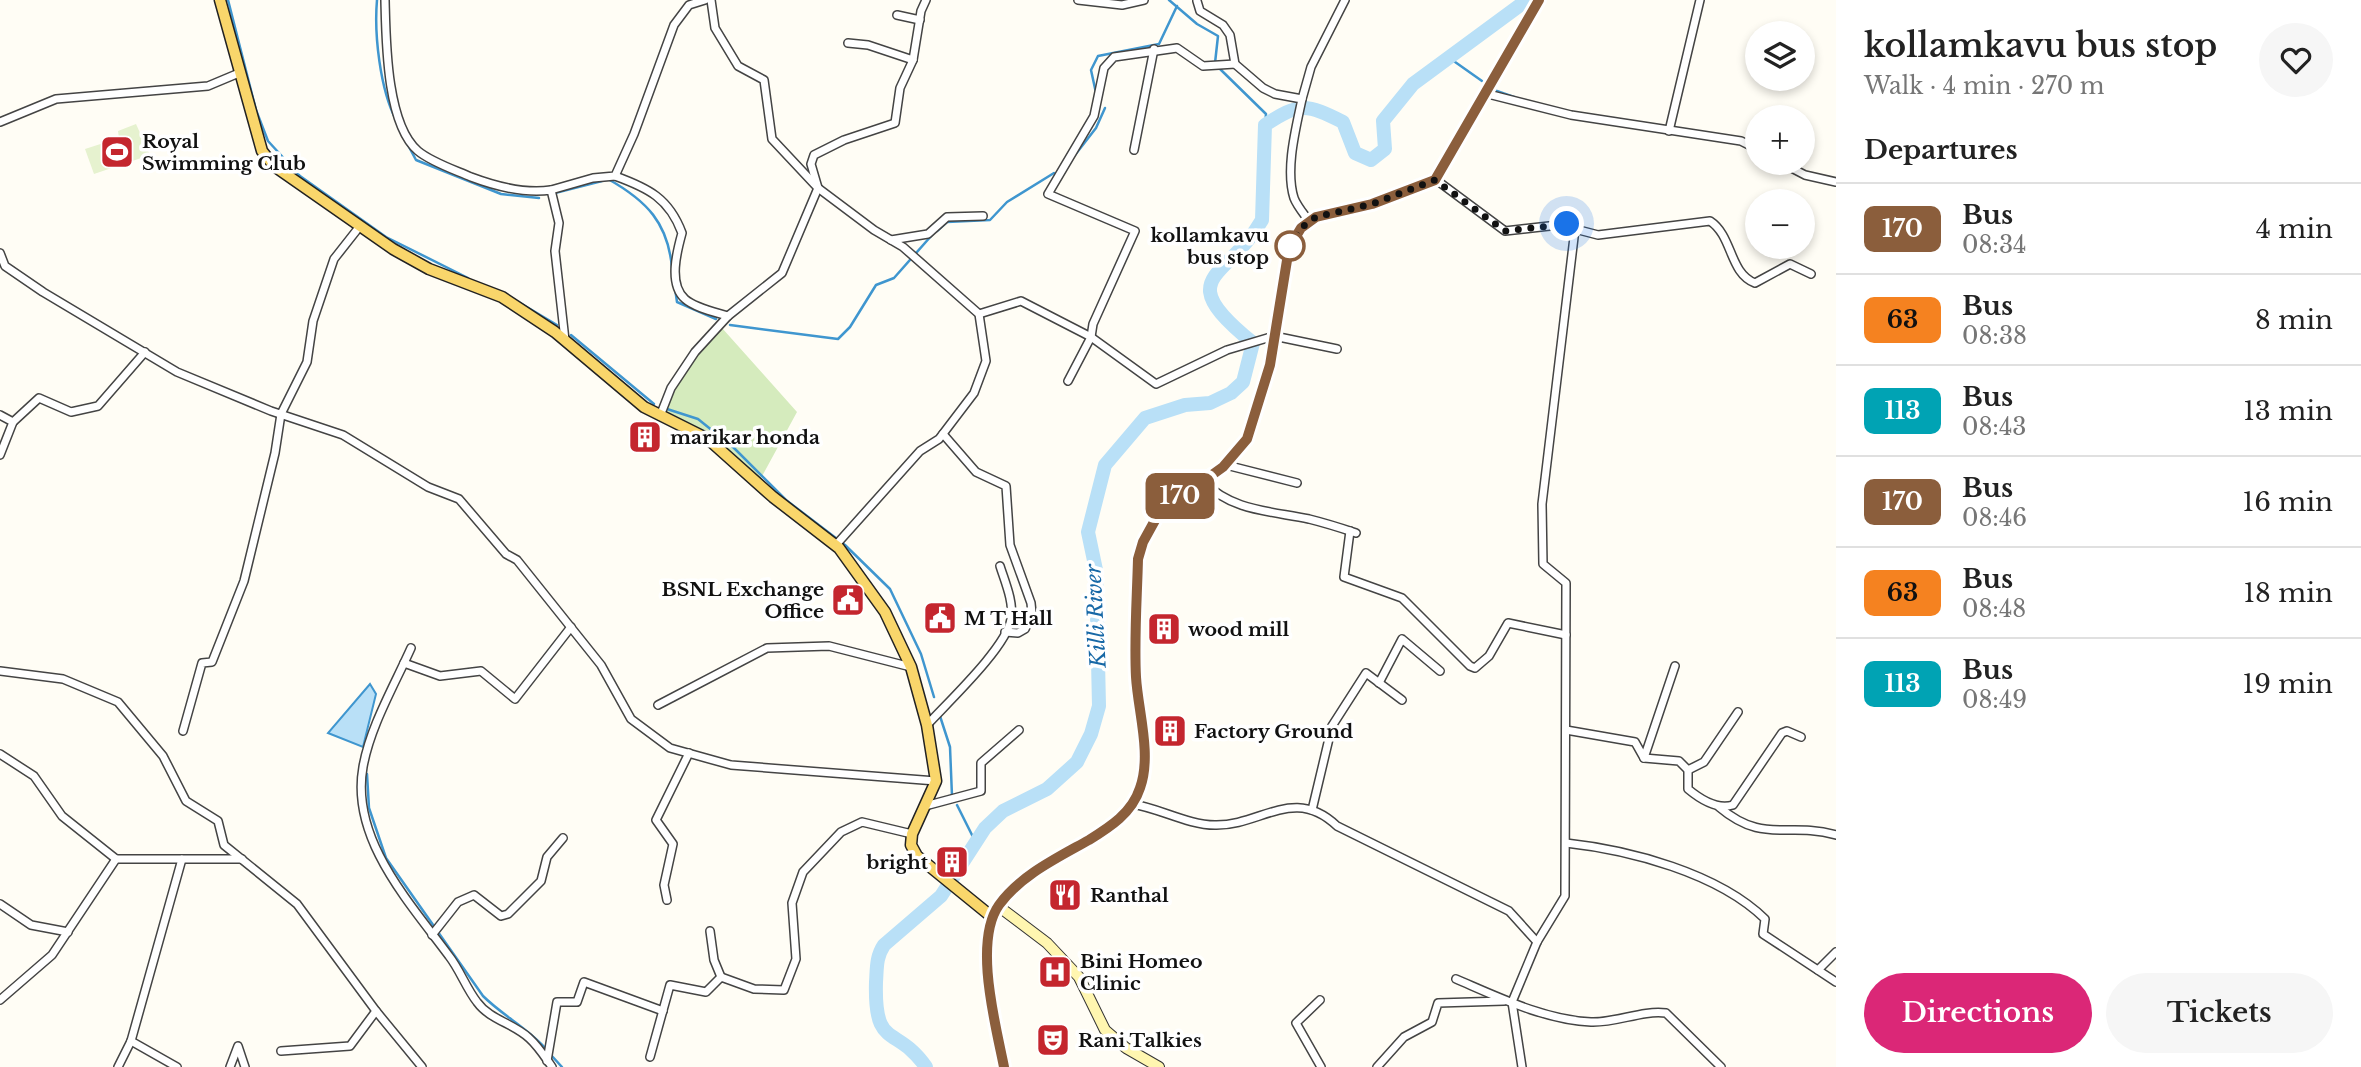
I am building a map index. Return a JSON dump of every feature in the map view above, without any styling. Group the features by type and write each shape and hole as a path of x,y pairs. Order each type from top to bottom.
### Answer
{"main road":[{"path":"220,0 262,151 274,166 360,226 429,269 502,297 565,340 644,407 708,439 773,497 835,546 885,612 911,667 927,725 936,781 912,834 911,845 917,856 992,917"},
{"path":"1004,1067 989,982 987,949 992,917 998,906 1028,877 1107,829 1132,804 1140,788 1144,769 1136,675 1138,559 1143,542 1159,513 1226,465 1247,439 1256,415 1274,336 1289,248 1301,228 1309,221 1372,204 1435,180 1539,0"},
{"path":"998,906 1046,943 1079,976 1105,1030 1126,1048 1159,1067"}],"street":[{"path":"385,0 388,72 400,121 417,150 490,185 540,192 593,178 615,176 655,192 666,202 682,233 676,256 679,289 685,299 728,316"},
{"path":"615,176 634,134 674,25 689,5 705,0"},
{"path":"711,0 715,27 738,66 764,80 772,139 818,188 903,247 979,314 986,361 974,393 943,434 920,451 835,546"},
{"path":"660,416 671,388 695,352 728,316 782,273 818,188 811,164 814,155 844,140 895,123 901,88 913,60 926,0"},
{"path":"1079,0 1122,5 1144,0"},
{"path":"1207,0 1196,1 1200,11 1223,25 1230,35 1235,64 1263,88 1276,94 1302,99"},
{"path":"1309,221 1295,201 1291,185 1295,134 1311,66 1345,0"},
{"path":"1669,131 1700,0"},
{"path":"897,15 920,20"},
{"path":"848,43 868,45 913,60"},
{"path":"1068,381 1091,337 1094,324 1135,231 1048,194 1094,116 1104,68 1114,57 1154,49 1177,48 1202,66 1235,64"},
{"path":"1134,150 1154,49"},
{"path":"0,122 56,99 208,86 239,73"},
{"path":"1484,93 1571,115 1745,143"},
{"path":"1805,175 1836,182"},
{"path":"1435,180 1505,231 1567,224 1575,229 1598,234 1710,221 1721,228 1734,261 1746,280 1755,283 1790,264 1811,274"},
{"path":"551,190 559,223 555,251 565,340"},
{"path":"891,240 928,234 947,217 983,216"},
{"path":"183,731 202,663 212,662 244,581 275,453 281,414 307,362 313,321 334,259 360,226"},
{"path":"1522,1067 1512,1002 1537,942 1565,896 1566,583 1543,564 1542,504 1575,229"},
{"path":"0,253 5,266 43,292 177,372 281,414 343,435 428,487 458,499 506,554 517,560 601,665 631,719 670,748 731,765 936,781"},
{"path":"979,314 1021,301 1091,337 1156,384 1227,350 1274,336 1337,349"},
{"path":"0,455 13,422 39,398 71,412 98,406 145,352"},
{"path":"0,415 13,422"},
{"path":"943,434 976,472 1006,486 1010,545 1032,613 1026,629 1018,633 1005,632"},
{"path":"1226,465 1297,483"},
{"path":"1203,481 1216,495 1273,514 1312,520 1353,532 1344,577 1402,598 1470,666 1475,668 1489,656 1508,623 1566,635"},
{"path":"927,725 991,655 1012,618 1000,566"},
{"path":"404,663 440,677 481,671 516,699 571,627"},
{"path":"1380,683 1402,639 1440,671"},
{"path":"658,705 767,648 829,646 911,667"},
{"path":"411,649 368,746 362,777 363,805 380,857 432,935 455,964 477,1002 493,1017 529,1037 550,1064"},
{"path":"1644,758 1675,666"},
{"path":"0,671 63,679 118,702 163,756 186,801 218,821 224,845 297,904 376,1011 422,1067"},
{"path":"1312,810 1337,717 1366,673 1402,700"},
{"path":"1688,770 1704,762 1738,712"},
{"path":"924,806 981,791 981,764 1018,730"},
{"path":"1566,730 1635,742 1644,758"},
{"path":"1719,807 1733,805 1782,733 1787,731 1801,737"},
{"path":"667,900 664,886 673,844 656,820 689,753"},
{"path":"0,754 34,776 62,816 116,859 243,859"},
{"path":"1644,758 1679,761 1688,770 1688,789 1734,819 1758,830 1816,829 1836,835"},
{"path":"1132,804 1215,825 1281,807 1312,810 1509,911 1537,942"},
{"path":"710,931 714,960 721,976 754,989 784,990 796,959 792,902 803,872 841,832 862,822 912,834"},
{"path":"432,935 458,902 474,895 501,916 508,914 541,881 547,857 563,838"},
{"path":"1566,843 1613,849 1711,880 1765,919 1763,934 1836,982"},
{"path":"0,1000 52,955 116,859"},
{"path":"118,1067 131,1041 182,859"},
{"path":"0,904 32,925 68,932"},
{"path":"1818,970 1836,952"},
{"path":"650,1058 670,985 706,992 721,976"},
{"path":"1456,979 1512,1002 1591,1022 1666,1013 1721,1067"},
{"path":"550,1064 557,1002 577,1002 584,982 663,1011"},
{"path":"1320,1000 1296,1023 1321,1067"},
{"path":"1377,1067 1404,1037 1432,1022 1438,1003 1486,1000 1512,1002"},
{"path":"281,1051 350,1046 376,1011"},
{"path":"131,1041 177,1067"},
{"path":"230,1067 237,1046 246,1067"}],"green space":[{"name":"Royal Swimming Club","path":"136,124 150,155 94,174 85,149 119,138 118,131"},
{"path":"722,328 797,412 760,480 684,421 663,417 665,404 677,380"}],"water":[{"path":"370,684 376,694 363,747 328,733"}],"waterway":[{"path":"228,0 256,110 268,141 300,176 386,237 468,278"},
{"path":"377,0 379,61 390,107 396,120"},
{"path":"1169,0 1197,24 1218,36 1215,63"},
{"name":"Killi River","path":"926,1067 915,1054 883,1028 876,1004 877,963 880,954 884,945 941,896 985,828 1003,811 1047,789 1077,762 1091,734 1099,706 1096,570 1088,532 1105,465 1145,418 1185,405 1210,403 1231,393 1243,382 1253,343 1228,321 1214,304 1210,290 1213,279 1262,220 1265,125 1286,112 1311,109 1343,122 1355,153 1371,160 1385,149 1383,121 1413,84 1527,0"},
{"path":"1096,93 1091,70 1098,56 1159,44 1177,6"},
{"path":"1448,57 1482,81"},
{"path":"1219,68 1266,114 1265,125"},
{"path":"1494,90 1514,97"},
{"path":"1075,155 1096,128 1105,108"},
{"path":"408,145 416,160 501,194 539,198"},
{"path":"937,231 947,222 990,220 1007,202 1054,173"},
{"path":"608,179 634,196 653,215 666,238 672,268"},
{"path":"555,193 602,181"},
{"path":"730,325 838,339 850,327 876,285 894,278 932,235"},
{"path":"675,288 677,302 716,319"},
{"path":"515,300 557,325"},
{"path":"571,335 654,404"},
{"path":"667,409 698,419 734,448 786,500 845,545 890,589 921,654 934,697"},
{"path":"939,713 950,747 952,796"},
{"path":"367,774 369,808 386,858 483,996 547,1050"},
{"path":"957,805 975,841"},
{"path":"551,1055 562,1067"}],"bus line":[{"name":"170","path":"1004,1067 989,982 988,928 998,906 1012,890 1052,861 1121,818 1140,788 1144,769 1136,675 1138,559 1149,528 1159,513 1223,467 1237,454 1247,439 1270,365 1289,248 1301,228 1316,217 1372,204 1435,180 1509,47 1539,0"}],"place":[{"name":"Royal Swimming Club","path":"117,152"},
{"name":"kollamkavu bus stop","path":"1290,246"},
{"name":"marikar honda","path":"645,437"},
{"name":"BSNL Exchange Office","path":"848,600"},
{"name":"M T Hall","path":"940,618"},
{"name":"wood mill","path":"1164,629"},
{"name":"Factory Ground","path":"1170,731"},
{"name":"bright","path":"952,862"},
{"name":"Ranthal","path":"1065,895"},
{"name":"Bini Homeo Clinic","path":"1055,972"},
{"name":"Rani Talkies","path":"1053,1040"}],"route":[{"path":"1290,246 1289,248 1301,228 1316,217 1372,204 1435,180 1505,231 1567,224"}]}
